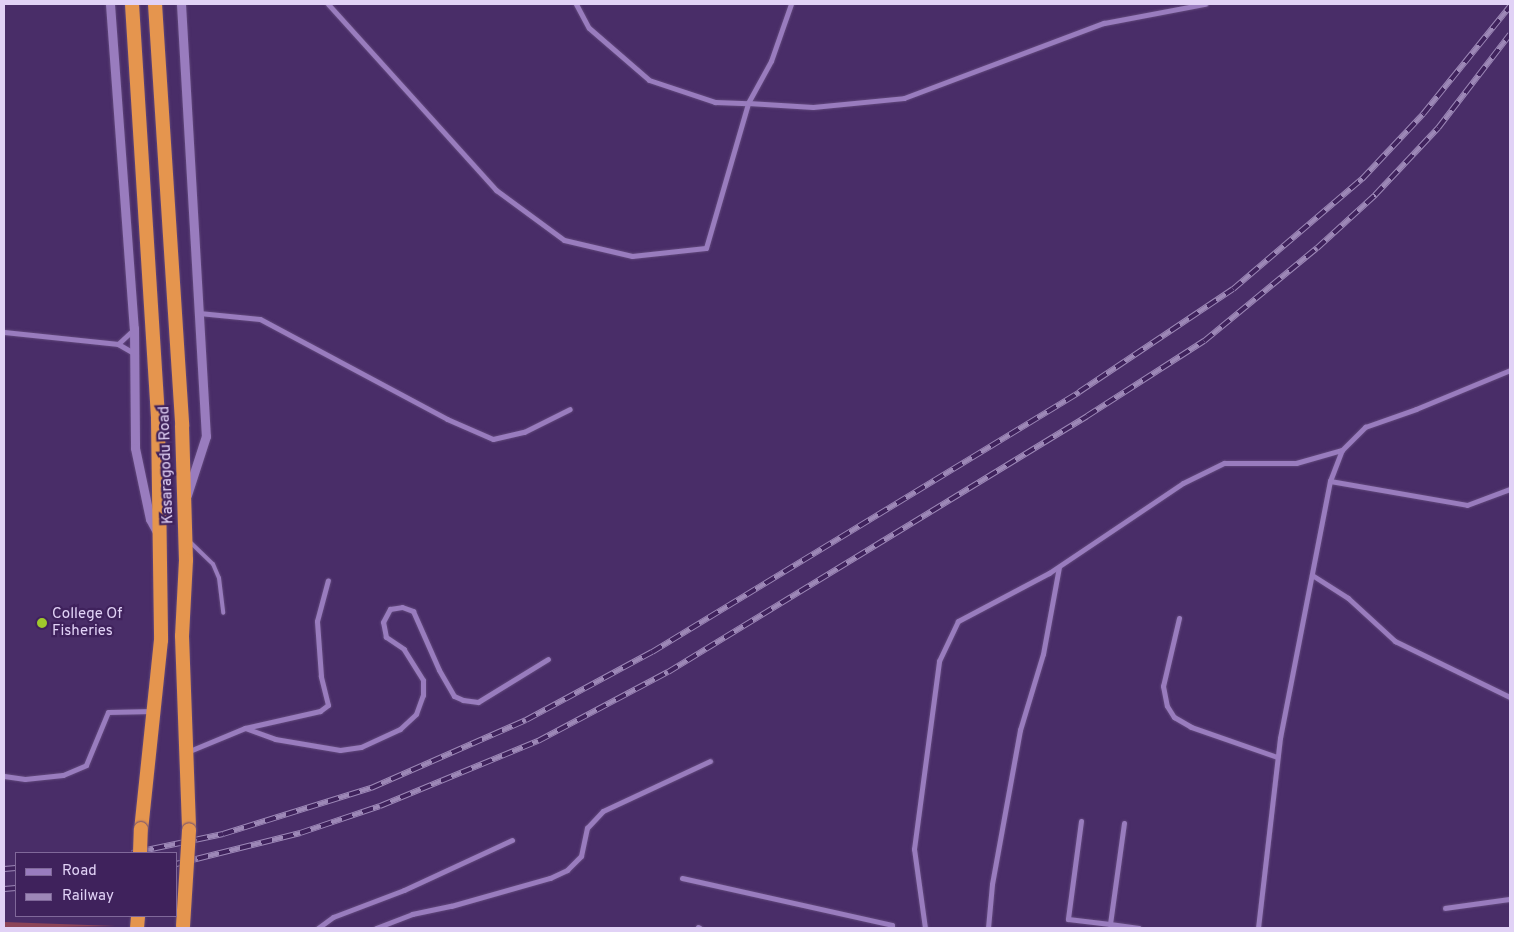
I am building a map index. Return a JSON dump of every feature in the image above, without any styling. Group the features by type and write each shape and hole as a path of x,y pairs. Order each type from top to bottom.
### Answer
{"highway":[{"name":"Kasaragodu Road","path":"132,4 154,344 162,640 140,852"},
{"name":"Kasaragodu Road","path":"155,4 185,502 182,636 188,830 182,927"}],"street":[{"path":"110,4 134,328 136,448 150,519 160,536"},
{"path":"181,4 206,436 185,502"},
{"path":"328,4 496,190 564,240 632,256 706,248 748,103 771,60 791,4"},
{"path":"576,4 589,28 649,80 715,102 813,107 904,98 1104,23 1137,19 1206,4"},
{"path":"200,312 260,319 447,419 493,439 524,432 570,409"},
{"path":"118,344 134,328"},
{"path":"4,332 118,344 135,355"},
{"path":"1258,928 1278,757 1330,481 1342,450 1365,426 1416,409 1510,370"},
{"path":"925,928 914,849 940,661 958,621 1058,567 1183,483 1224,462 1296,464 1342,450"},
{"path":"1330,481 1467,505 1510,489"},
{"path":"988,928 1020,730 1042,654 1058,567"},
{"path":"1312,575 1348,598 1395,642 1510,696"},
{"path":"187,752 245,728 320,711 328,705 321,676 317,621 328,580"},
{"path":"245,728 275,739 340,750 362,747 400,729 416,714 423,695 423,680 404,649 386,637 382,622 390,609 402,606 413,611 439,670 454,696 463,700 478,702 548,659"},
{"path":"1179,618 1164,686 1167,706 1174,717 1191,727 1278,757"},
{"path":"4,776 25,779 63,775 86,765 108,712 156,710"},
{"path":"376,928 412,914 452,906 550,878 567,870 581,856 587,828 603,811 710,761"},
{"path":"1081,821 1068,919 1139,928"},
{"path":"1110,924 1124,823"},
{"path":"318,928 333,917 404,890 512,840"},
{"path":"682,878 892,925 892,928"},
{"path":"1445,908 1510,899"}],"lane":[{"path":"185,538 213,564 219,578 222,613"}],"shaded area":[{"path":"4,922 116,926 4,928"}],"railway":[{"path":"137,852 223,834 371,788 526,720 652,652 1079,392 1233,289 1362,179 1423,114 1510,6"},
{"path":"178,864 300,833 380,806 538,741 668,672 1087,416 1204,341 1317,248 1375,195 1438,128 1510,34"},
{"path":"4,869 15,868"},
{"path":"4,889 15,888"}],"place":[{"name":"College Of Fisheries","path":"42,623"}]}
